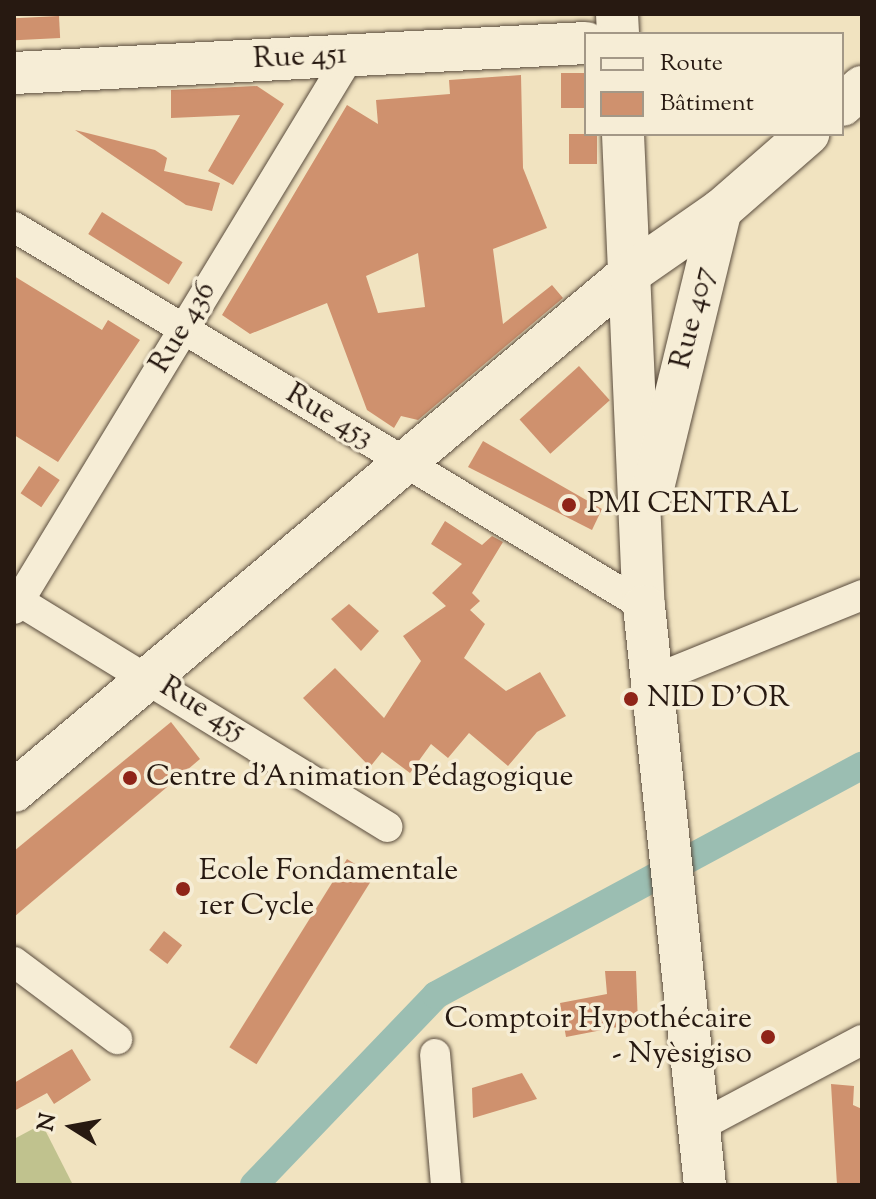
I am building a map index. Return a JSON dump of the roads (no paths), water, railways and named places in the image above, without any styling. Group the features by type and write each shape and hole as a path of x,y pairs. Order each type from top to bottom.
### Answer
{"main road":[{"name":"Rue 451","path":"14,73 584,43"},
{"path":"844,103 862,87"},
{"path":"623,136 644,606 702,1125 705,1185"},
{"path":"14,791 629,274 721,210 806,136"},
{"name":"Rue 407","path":"640,538 721,210"}],"street":[{"name":"Rue 436","path":"16,603 350,55"},
{"name":"Rue 453","path":"14,227 644,606"},
{"path":"653,680 862,595"},
{"name":"Rue 455","path":"16,603 150,677 387,827"},
{"path":"14,962 117,1039"},
{"path":"702,1125 862,1040"},
{"path":"435,1054 446,1185"}],"waterway":[{"path":"254,1185 436,995 862,766"}],"place":[{"name":"PMI CENTRAL","path":"569,505"},
{"name":"NID D'OR","path":"631,699"},
{"name":"Centre d'Animation Pédagogique","path":"130,778"},
{"name":"Ecole Fondamentale 1er Cycle","path":"183,889"},
{"name":"Comptoir Hypothécaire - Nyèsigiso","path":"768,1037"}]}
